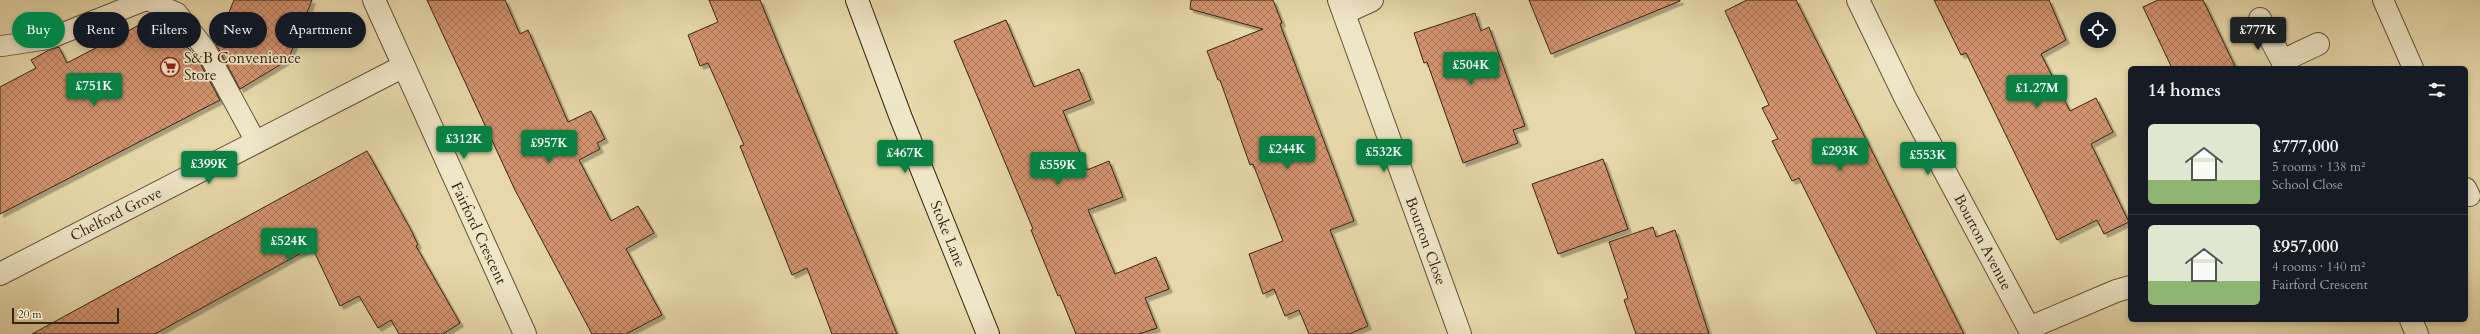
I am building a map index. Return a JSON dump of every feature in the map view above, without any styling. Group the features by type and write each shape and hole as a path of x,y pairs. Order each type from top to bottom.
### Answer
{"street":[{"name":"Fairford Crescent","path":"374,0 402,67 525,334"},
{"name":"Stoke Lane","path":"857,0 901,118 988,334"},
{"name":"Bourton Close","path":"1372,0 1341,7 1460,334"},
{"name":"Bourton Avenue","path":"1858,0 1906,99 2031,331"},
{"path":"2260,19 2284,64 2318,44"},
{"name":"Chelford Grove","path":"0,274 402,67"},
{"path":"2031,331 2116,291 2128,288"},
{"path":"2412,322 2417,334"}],"lane":[{"path":"2,46 48,39 147,0 177,13 206,50 256,142"},
{"path":"2383,0 2412,66"}],"building":[{"path":"234,0 312,0 307,12 275,12 275,48 293,48 288,60 240,89 218,48 267,48 267,12 229,12"},
{"path":"427,0 505,0 520,34 528,30 568,122 591,111 605,139 597,143 600,149 579,160 611,221 638,206 654,233 626,249 662,315 626,334 592,334 515,190"},
{"path":"709,0 760,0 897,334 832,334 807,268 792,275 740,146 744,145 722,94 708,63 700,66 688,35 718,22"},
{"path":"1191,0 1273,0 1282,23 1280,24 1354,221 1330,230 1368,326 1349,334 1309,334 1299,310 1285,316 1274,289 1263,294 1249,254 1283,241 1253,164 1250,165 1220,80 1218,80 1207,51 1263,29 1190,9"},
{"path":"1529,0 1680,0 1680,1 1551,54"},
{"path":"1747,0 1796,0 1964,334 1877,334 1799,178 1792,181 1772,141 1778,139 1762,108 1769,105 1725,11"},
{"path":"1934,0 2049,0 2066,40 2041,54 2070,111 2096,98 2113,132 2091,144 2128,222 2104,234 2097,220 2057,240 1966,53 1961,55"},
{"path":"2158,0 2203,0 2235,66 2171,66 2143,7"},
{"path":"1475,13 1481,31 1489,27 1525,126 1513,130 1518,143 1463,163 1427,62 1424,63 1414,33"},
{"path":"1006,20 1034,87 1079,69 1091,100 1063,111 1087,170 1109,161 1123,197 1088,210 1115,274 1156,257 1169,289 1145,298 1157,328 1139,334 1076,334 1060,295 1058,296 1031,230 1033,229 954,41"},
{"path":"137,26 137,48 188,48 196,56 220,100 0,214 0,87 36,68 31,60 49,50 60,48 67,63 96,48 129,48 129,30"},
{"path":"367,151 411,230 418,245 416,246 460,323 443,334 399,334 391,320 378,328 359,296 340,306 312,247 155,334 32,334"},
{"path":"1603,159 1628,229 1558,254 1532,184"},
{"path":"1653,227 1656,237 1675,230 1709,334 1636,334 1624,300 1628,298 1609,242"}],"place":[{"name":"S&B Convenience Store","path":"170,67"}]}
